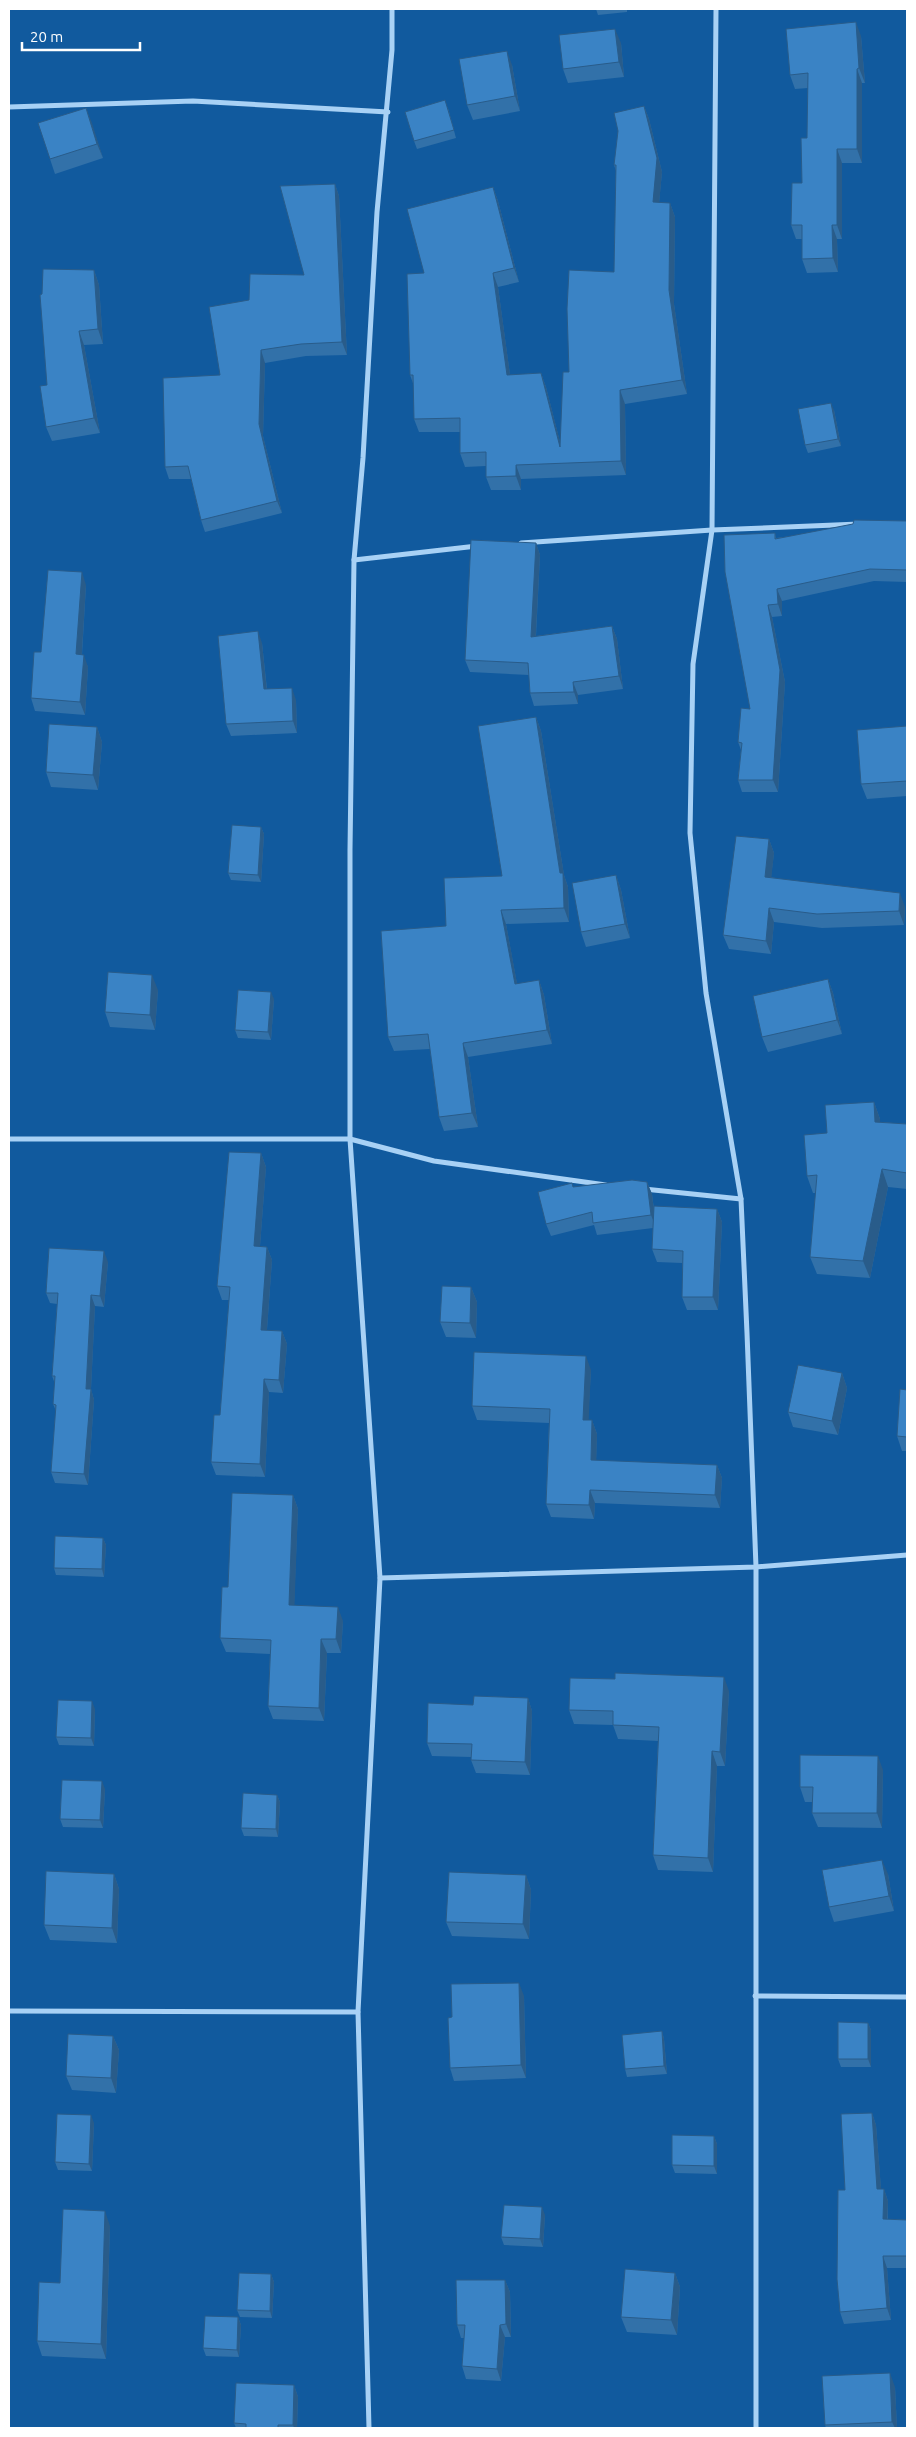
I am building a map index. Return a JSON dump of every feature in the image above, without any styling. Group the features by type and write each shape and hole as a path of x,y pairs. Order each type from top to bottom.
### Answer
{"street":[{"path":"369,2428 358,2012 380,1578 350,1139 354,560 363,458 377,212 388,112 392,50 392,9"},
{"path":"716,9 712,530 693,664 690,833 706,992 741,1200 756,1566 756,2428"},
{"path":"9,106 194,101 388,112"},
{"path":"510,544 712,530 868,523"},
{"path":"354,560 481,546"},
{"path":"9,1139 350,1139 434,1161 608,1185"},
{"path":"637,1188 741,1200"},
{"path":"380,1578 756,1566 907,1555"},
{"path":"756,1996 907,1997"},
{"path":"9,2011 358,2012"}],"building":[{"path":"856,22 859,68 857,69 857,149 837,149 837,225 832,225 833,258 802,259 802,225 791,225 792,183 802,183 801,138 807,138 808,73 790,75 786,29"},
{"path":"615,29 619,62 563,69 559,35"},
{"path":"507,51 515,96 467,105 459,59"},
{"path":"445,100 454,130 414,141 405,112"},
{"path":"644,106 657,158 653,202 670,203 669,290 682,380 620,390 621,461 516,465 516,476 486,477 486,452 460,453 460,418 414,419 413,375 410,375 407,274 424,273 407,209 493,187 514,268 493,273 507,375 541,373 560,447 563,372 569,372 567,309 569,270 614,272 616,165 614,165 618,131 614,113"},
{"path":"86,108 97,144 50,159 38,123"},
{"path":"335,184 342,342 301,344 261,350 259,424 277,501 201,520 188,466 165,467 163,378 220,375 209,307 249,300 250,274 304,275 280,186"},
{"path":"43,269 94,270 98,329 79,331 94,418 46,427 40,386 47,385 40,295 42,294"},
{"path":"831,403 838,439 805,445 798,409"},
{"path":"854,520 907,521 907,570 870,569 777,589 778,604 768,605 780,670 773,780 738,780 742,743 738,742 741,708 750,709 725,572 724,535 775,533 775,539 853,524"},
{"path":"471,540 536,543 531,637 612,626 619,676 573,682 574,692 530,693 528,663 465,660"},
{"path":"48,570 82,572 76,654 84,655 80,702 31,698 34,652 41,652"},
{"path":"258,631 264,689 292,688 293,721 226,724 218,636"},
{"path":"536,717 560,873 563,873 564,908 501,910 515,984 539,980 547,1030 463,1043 472,1113 439,1117 428,1034 388,1037 381,931 446,926 444,878 502,876 478,726"},
{"path":"49,724 97,727 93,775 46,772"},
{"path":"907,726 907,781 861,784 857,730"},
{"path":"232,825 261,827 258,875 228,873"},
{"path":"736,836 769,839 765,877 900,893 899,911 817,914 769,908 766,941 723,935"},
{"path":"616,875 625,924 581,932 572,883"},
{"path":"108,972 152,975 150,1015 105,1012"},
{"path":"828,979 837,1020 762,1037 753,996"},
{"path":"238,990 271,992 268,1032 235,1030"},
{"path":"874,1102 875,1122 907,1124 907,1173 882,1169 863,1261 810,1257 817,1175 807,1176 804,1135 827,1133 825,1105"},
{"path":"229,1152 261,1153 254,1246 267,1247 261,1330 282,1331 279,1380 264,1379 260,1464 211,1462 214,1415 220,1415 230,1287 217,1286"},
{"path":"632,1180 647,1182 651,1215 593,1223 592,1212 546,1224 538,1192 572,1183 573,1187"},
{"path":"654,1206 717,1209 713,1297 682,1297 683,1251 652,1249"},
{"path":"49,1248 104,1251 100,1296 91,1295 86,1389 91,1389 84,1474 51,1472 56,1405 53,1404 55,1376 52,1376 58,1293 46,1293"},
{"path":"442,1286 471,1287 470,1323 440,1322"},
{"path":"474,1352 586,1356 583,1420 592,1420 591,1460 717,1465 715,1495 590,1490 589,1505 546,1504 550,1409 472,1406"},
{"path":"798,1365 842,1373 832,1421 788,1412"},
{"path":"900,1389 907,1390 907,1437 897,1436"},
{"path":"232,1493 293,1495 289,1605 338,1607 336,1639 321,1639 319,1708 268,1706 271,1640 220,1638 222,1587 228,1587"},
{"path":"55,1536 103,1538 102,1569 54,1568"},
{"path":"615,1673 724,1677 720,1752 712,1751 708,1858 653,1855 659,1727 613,1725 613,1711 569,1710 570,1678 615,1679"},
{"path":"474,1696 528,1698 525,1762 471,1760 472,1744 427,1743 428,1703 473,1705"},
{"path":"58,1700 92,1701 91,1738 56,1737"},
{"path":"800,1755 878,1756 877,1813 812,1813 813,1787 800,1787"},
{"path":"62,1780 102,1781 100,1820 60,1819"},
{"path":"243,1793 277,1795 276,1829 241,1828"},
{"path":"882,1860 889,1896 829,1907 822,1870"},
{"path":"46,1871 114,1874 112,1928 44,1925"},
{"path":"449,1872 526,1875 523,1924 446,1922"},
{"path":"519,1983 521,2065 450,2068 448,2018 452,2017 451,1984"},
{"path":"838,2022 868,2023 868,2059 838,2059"},
{"path":"662,2031 664,2066 625,2069 622,2035"},
{"path":"68,2034 113,2036 111,2078 66,2076"},
{"path":"872,2113 877,2189 884,2189 883,2219 907,2220 907,2256 883,2256 887,2308 840,2312 837,2279 838,2190 845,2190 841,2114"},
{"path":"57,2114 91,2115 89,2164 55,2162"},
{"path":"672,2135 714,2136 714,2166 672,2165"},
{"path":"504,2205 542,2207 540,2239 501,2237"},
{"path":"63,2209 105,2211 101,2344 37,2341 39,2282 60,2283"},
{"path":"625,2269 675,2273 671,2320 621,2317"},
{"path":"239,2273 271,2274 270,2311 237,2310"},
{"path":"456,2280 505,2280 506,2324 500,2325 497,2369 462,2366 465,2325 457,2325"},
{"path":"205,2316 238,2317 237,2350 203,2348"},
{"path":"890,2373 892,2422 825,2425 822,2376"},
{"path":"236,2383 294,2385 293,2425 278,2425 278,2428 246,2428 246,2424 234,2423"}]}
